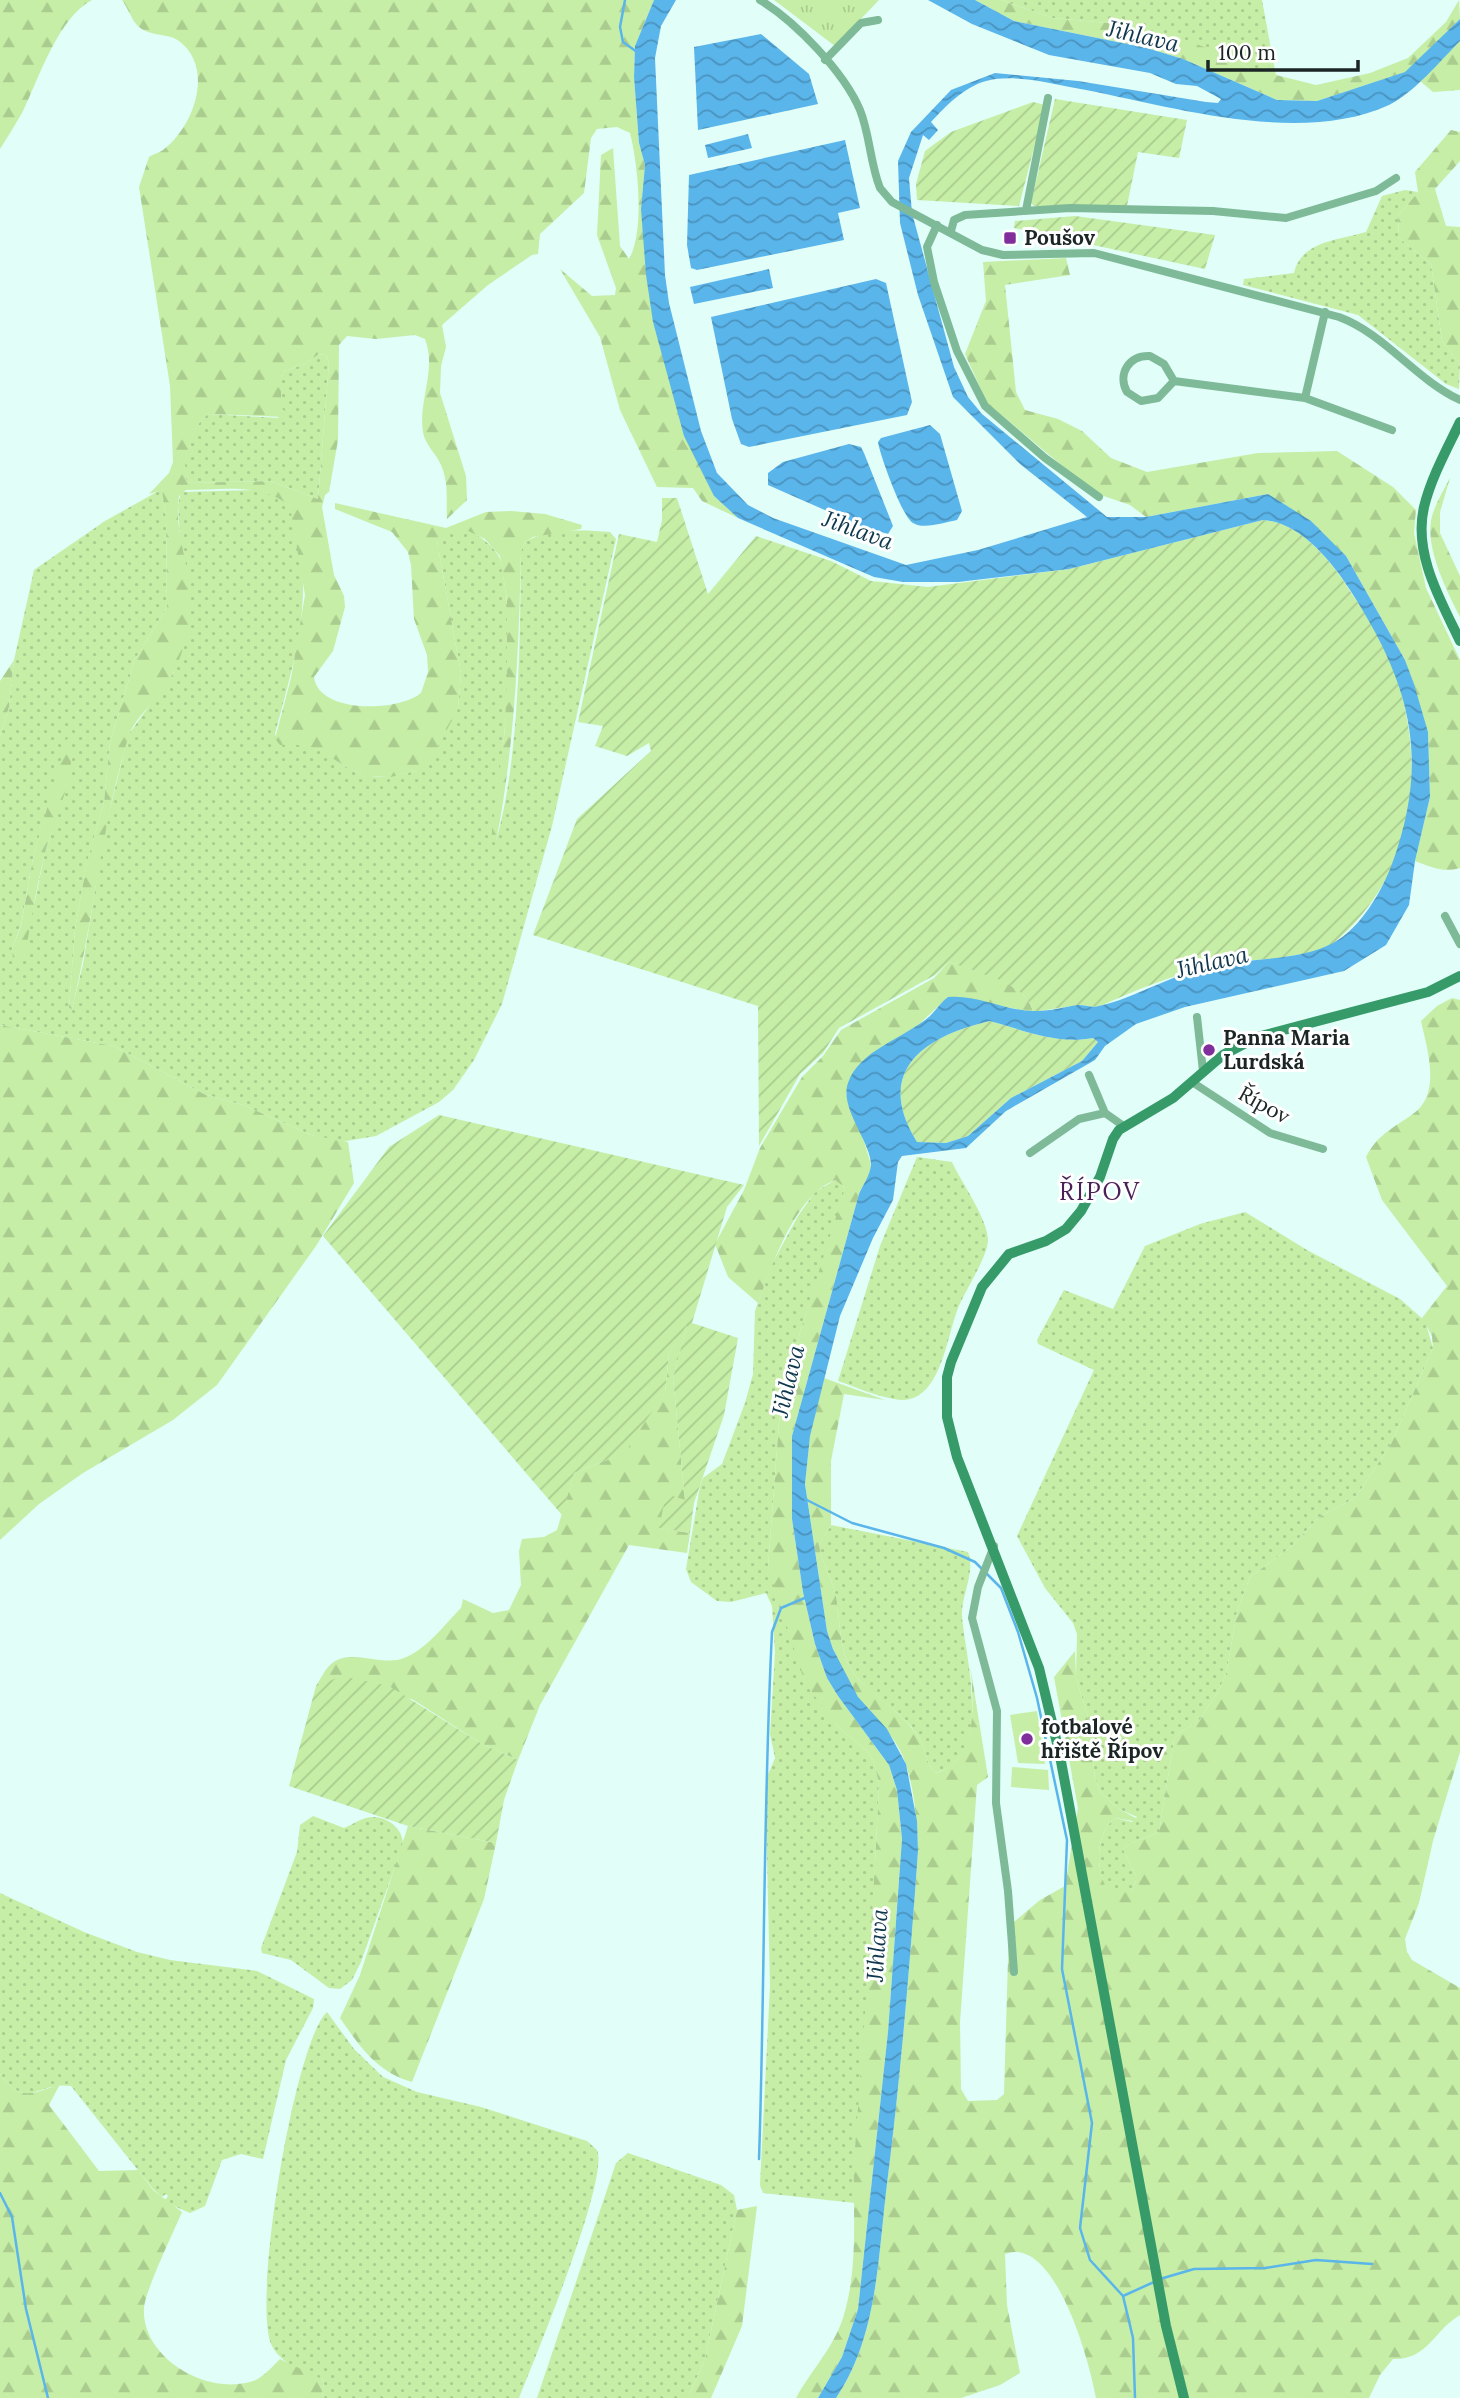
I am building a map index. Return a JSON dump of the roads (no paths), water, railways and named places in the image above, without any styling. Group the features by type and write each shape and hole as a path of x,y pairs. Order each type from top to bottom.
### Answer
{"street":[{"path":"760,0 775,9 842,78 860,110 878,183 892,202 951,231 982,250 1003,255 1094,253 1325,313 1365,330 1439,390 1460,400"},
{"path":"825,60 861,23 878,20"},
{"path":"1026,210 1048,98"},
{"path":"951,231 954,220 965,215 998,215 1026,210 1213,212 1286,218 1376,191 1396,178"},
{"path":"937,225 927,247 934,282 957,351 985,406 1045,458 1099,497"},
{"path":"1305,398 1325,313"},
{"path":"1139,356 1150,356 1164,364 1174,381 1158,398 1141,401 1127,392 1123,376 1130,362 1139,356"},
{"path":"1174,381 1305,398 1392,430"},
{"path":"1460,422 1423,510 1423,532 1433,584 1460,642"},
{"path":"1445,916 1460,944"},
{"path":"1184,2398 1164,2313 1060,1756 1039,1668 951,1438 946,1402 951,1362 982,1287 1001,1260 1066,1229 1081,1211 1100,1177 1114,1137 1125,1127 1192,1082 1223,1055 1257,1037 1428,992 1460,976"},
{"path":"1197,1017 1203,1071"},
{"path":"1089,1075 1105,1113 1125,1127"},
{"name":"Řípov","path":"1192,1082 1270,1133 1323,1149"},
{"path":"1030,1153 1079,1119 1105,1113"},
{"path":"994,1546 978,1587 972,1618 997,1711 996,1803 1008,1891 1014,1972"}],"water":[{"path":"654,0 676,0 661,26 655,58 665,275 669,303 701,431 717,473 748,505 773,518 906,565 978,550 1087,517 1020,464 953,397 918,295 900,223 898,161 911,132 951,90 995,73 1078,81 1206,102 1218,103 1221,99 1197,86 1176,84 1150,73 1049,55 972,24 928,0 975,0 1014,21 1147,48 1183,59 1277,100 1317,101 1405,72 1460,19 1460,41 1398,100 1355,117 1318,122 1279,123 1239,119 1036,81 1010,78 986,81 963,92 931,122 938,130 929,140 923,135 909,178 912,213 954,367 968,397 982,414 1107,517 1146,517 1268,494 1311,521 1346,556 1405,660 1428,732 1430,797 1415,861 1409,905 1386,945 1344,971 1185,1007 1136,1024 1105,1046 1095,1060 1006,1111 966,1148 902,1156 898,1162 893,1200 873,1238 840,1316 810,1436 805,1484 827,1631 833,1649 858,1697 887,1729 906,1764 917,1821 918,1851 901,2059 874,2295 860,2349 836,2398 818,2398 842,2357 858,2309 888,2032 902,1839 897,1790 889,1765 838,1696 827,1678 815,1644 803,1592 792,1519 792,1436 859,1194 871,1165 870,1156 851,1114 846,1093 848,1083 862,1062 872,1053 920,1024 948,997 970,998 1026,1011 1078,1005 1097,1007 1199,969 1306,953 1333,943 1361,919 1388,875 1404,825 1412,755 1400,689 1371,624 1343,579 1314,545 1277,522 1263,520 1069,569 958,582 903,582 874,577 738,518 714,496 684,436 653,322 641,209 645,165 639,143 634,77 635,46","holes":["990,1021 1054,1038 1093,1038 1098,1042 1082,1061 1011,1098 968,1136 946,1143 917,1142 905,1117 901,1095 903,1076 912,1060 926,1047 945,1036"]},
{"path":"761,34 809,74 818,104 698,130 694,47"},
{"path":"748,134 752,148 708,158 705,145"},
{"path":"845,140 860,208 838,213 844,240 697,270 691,268 687,245 689,175"},
{"path":"769,269 773,288 694,304 690,287"},
{"path":"876,279 886,283 912,402 907,415 749,447 741,444 732,419 711,317"},
{"path":"930,425 940,434 962,511 957,520 923,526 913,523 903,510 878,442 881,438"},
{"path":"849,444 861,447 864,453 893,526 888,534 861,526 768,485 768,473 783,462"}],"waterway":[{"path":"625,0 620,27 623,42 637,52"},
{"path":"805,1499 852,1523 944,1548 975,1562 1001,1588 1018,1632 1037,1698 1067,1840 1062,1969 1092,2123 1080,2228 1090,2260 1123,2296 1133,2338 1135,2398"},
{"path":"759,2159 772,1632 781,1608 807,1597"},
{"path":"0,2193 12,2217 26,2309 48,2398"},
{"path":"1160,2279 1194,2269 1265,2268 1316,2260 1372,2264"},
{"path":"1123,2296 1154,2282"}],"place":[{"name":"Poušov","path":"1010,238"},
{"name":"Panna Maria Lurdská","path":"1209,1050"},
{"name":"fotbalové hřiště Řípov","path":"1027,1739"}],"district":[{"name":"ŘÍPOV","path":"1100,1192"}],"water label":[{"name":"Jihlava","path":"1143,36"},
{"name":"Jihlava","path":"858,530"},
{"name":"Jihlava","path":"1212,962"},
{"name":"Jihlava","path":"788,1381"},
{"name":"Jihlava","path":"877,1945"}]}
